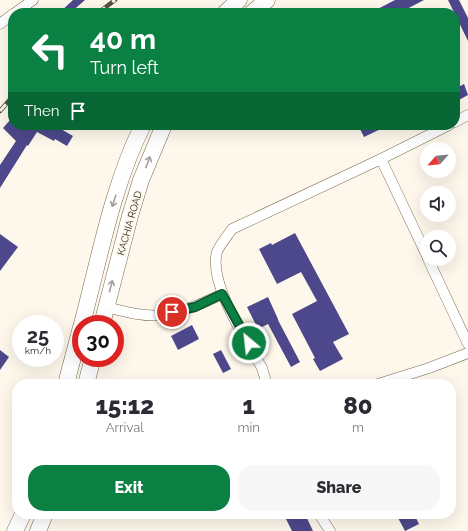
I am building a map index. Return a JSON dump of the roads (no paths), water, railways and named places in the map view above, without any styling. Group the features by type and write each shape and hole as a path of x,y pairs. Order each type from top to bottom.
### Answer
{"main road":[{"path":"230,8 239,0"},
{"path":"258,8 267,0"},
{"name":"KACHIA ROAD","path":"84,315 112,207 124,170 140,130"},
{"name":"KACHIA ROAD","path":"104,315 141,180 162,130"},
{"path":"67,379 72,361"},
{"path":"87,379 91,367"},
{"path":"15,531 21,519"},
{"path":"38,531 42,519"}],"street":[{"path":"22,8 33,0"},
{"path":"265,379 262,368 222,294 216,273 217,252 232,229 381,159 438,130"},
{"path":"381,159 420,241"},
{"path":"431,266 468,344"},
{"path":"106,307 147,315 161,315 195,307 222,294"},
{"path":"394,379 468,354"},
{"path":"322,519 330,531"}],"railway":[{"path":"105,8 115,0"},
{"path":"0,111 8,102"}]}
